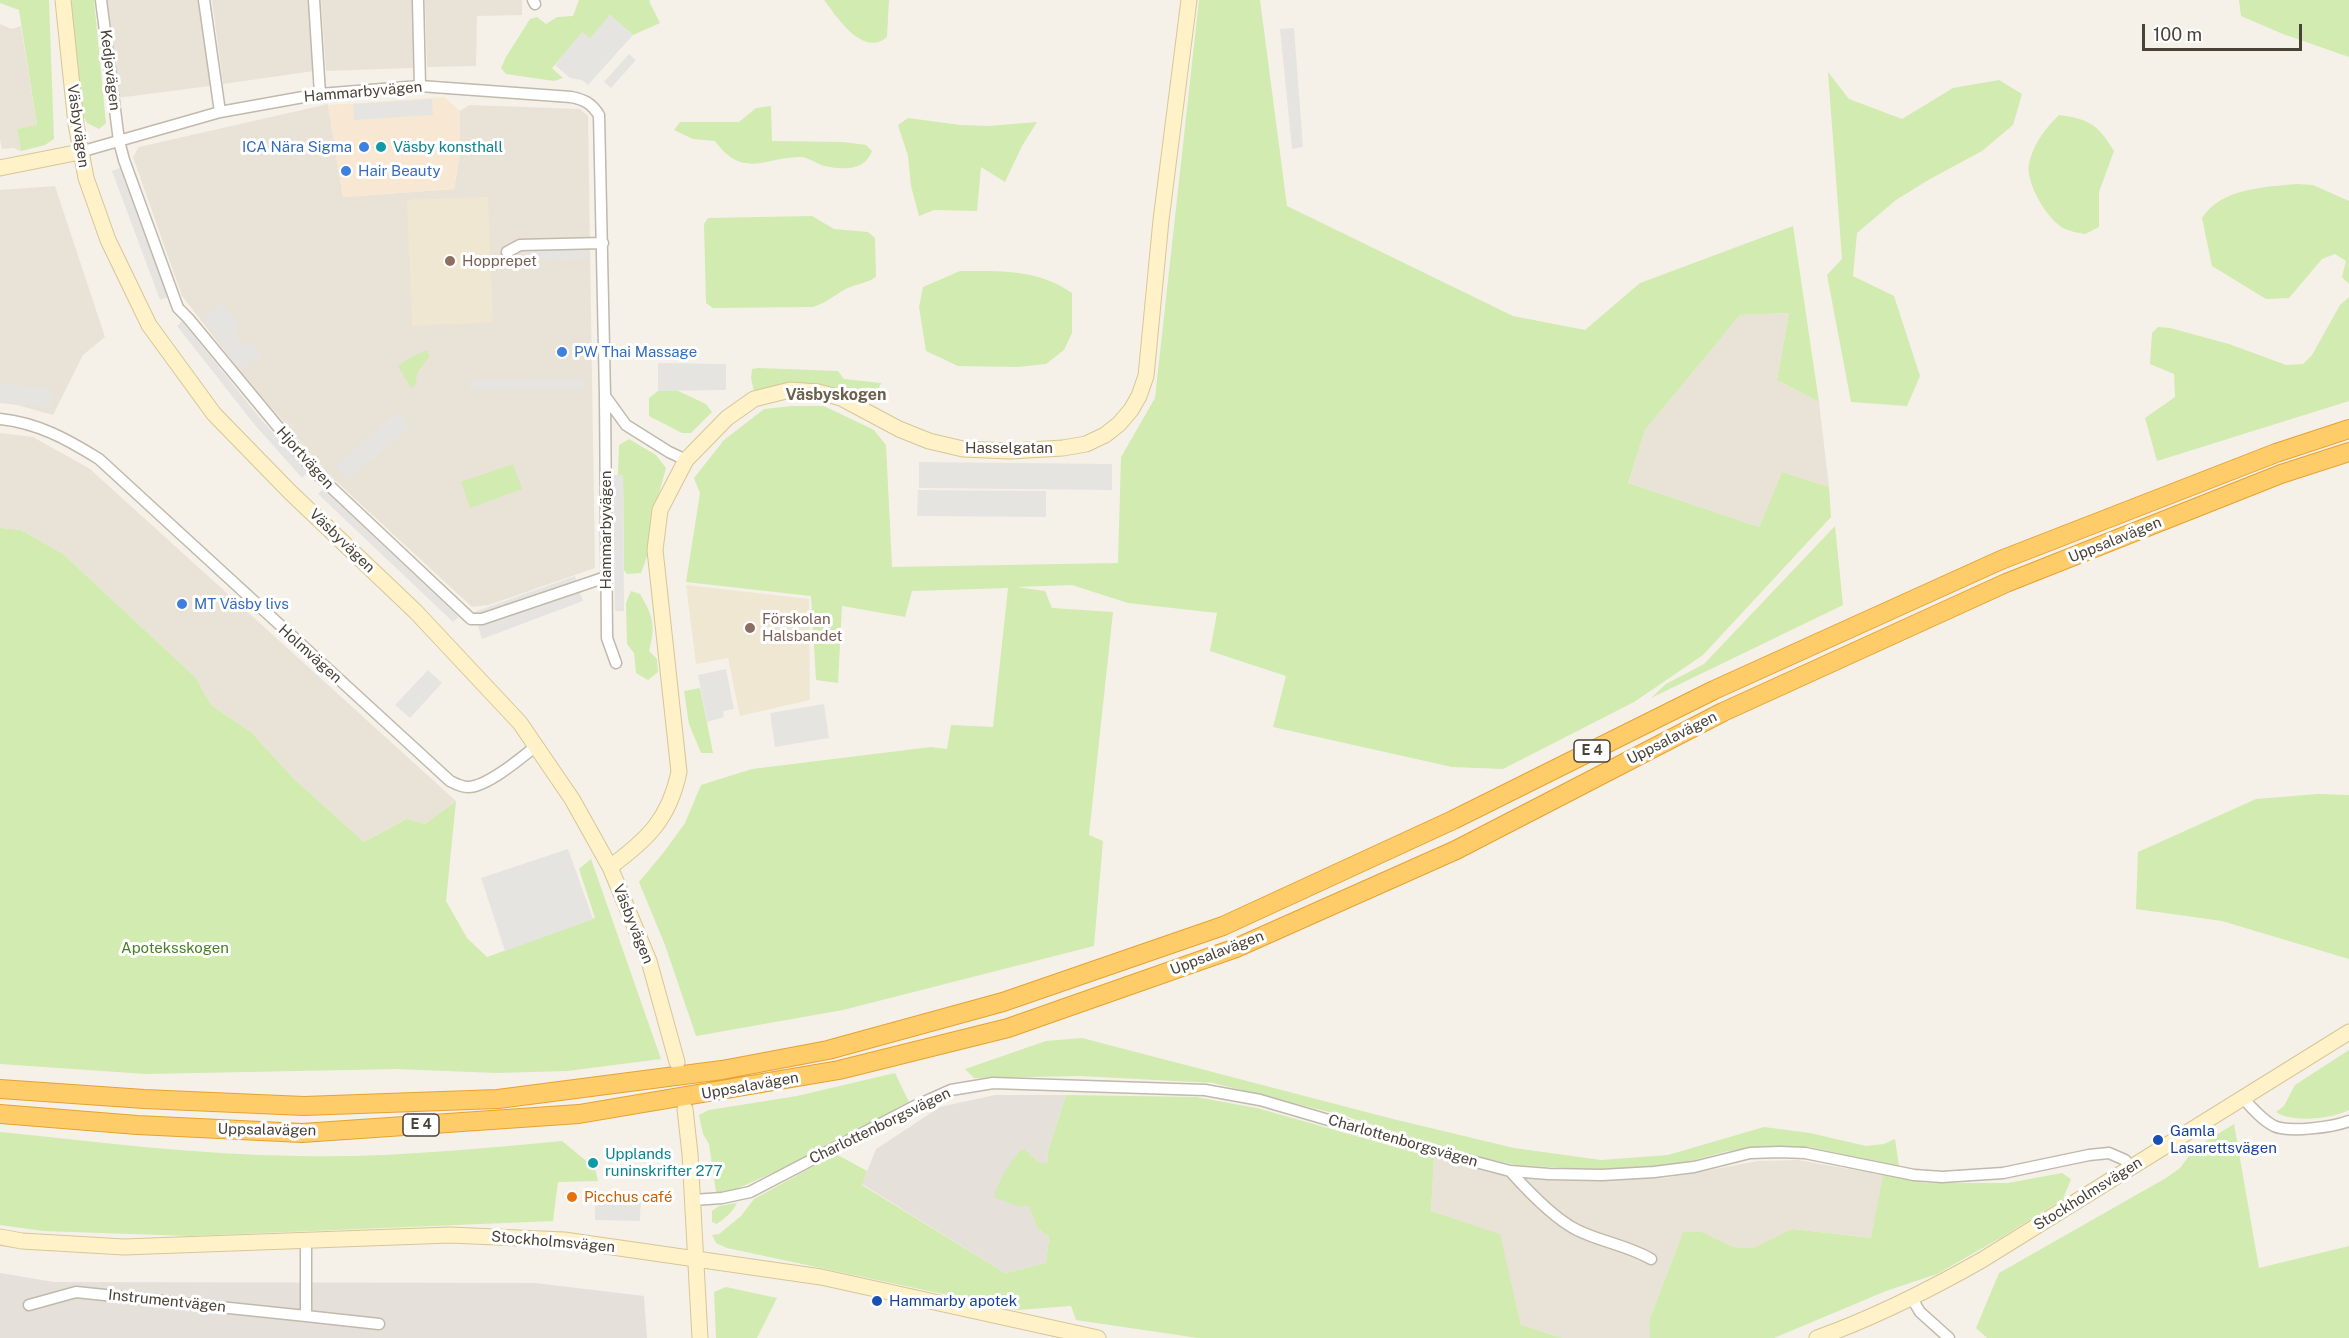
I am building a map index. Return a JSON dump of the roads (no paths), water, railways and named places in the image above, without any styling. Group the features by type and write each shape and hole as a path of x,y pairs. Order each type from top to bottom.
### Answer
{"highway":[{"name":"Uppsalavägen","path":"0,1089 144,1099 304,1106 498,1099 722,1070 828,1050 1003,1002 1223,926 1453,820 1714,690 2001,560 2276,453 2349,429"},
{"name":"Uppsalavägen","path":"0,1114 137,1125 302,1133 579,1114 839,1070 1008,1028 1236,948 1456,850 1723,712 2006,583 2281,474 2349,452"}],"street":[{"name":"Väsbyvägen","path":"63,0 76,124 86,178 108,240 149,325 214,414 290,492 416,612 520,723 572,799 610,867 649,961 677,1062"},
{"name":"Kedjevägen","path":"101,0 119,141"},
{"path":"204,0 220,112"},
{"path":"314,0 320,94"},
{"path":"418,0 420,86"},
{"name":"Hasselgatan","path":"610,867 644,839 663,817 674,794 679,772 655,550 660,510 686,460 727,418 754,399 789,390 818,392 842,398 899,429 929,441 963,449 1010,451 1063,448 1086,444 1105,435 1131,410 1146,376 1161,220 1189,0"},
{"name":"Hammarbyvägen","path":"0,168 81,152 220,112 320,94 420,86 571,97 592,104 599,115 603,243 606,638 616,663"},
{"name":"Hjortvägen","path":"119,141 178,308 189,318 318,474 463,613 471,619 482,619 606,577"},
{"path":"507,252 520,245 603,243"},
{"path":"605,396 626,425 686,460"},
{"name":"Holmvägen","path":"0,418 21,421 54,433 99,459 450,781 460,786 481,785 536,746"},
{"name":"Stockholmsvägen","path":"1817,1338 1869,1317 1982,1260 2349,1032"},
{"name":"Charlottenborgsvägen","path":"693,1200 722,1198 750,1192 915,1106 951,1090 993,1083 1204,1090 1260,1100 1510,1171 1602,1175 1654,1172 1694,1167 1750,1153 1780,1152 1805,1153 1914,1175 1942,1177 2003,1173 2109,1153 2125,1160 2131,1167"},
{"path":"2242,1097 2275,1127 2305,1129 2349,1120"},
{"path":"685,1109 690,1154 700,1338"},
{"path":"1510,1171 1535,1198 1576,1229 1633,1249 1651,1259"},
{"name":"Stockholmsvägen","path":"0,1238 123,1247 306,1242 450,1234 564,1240 820,1277 1098,1338"},
{"path":"306,1242 306,1316"},
{"name":"Instrumentvägen","path":"29,1305 76,1292 379,1324"},
{"path":"1911,1297 1920,1312 1949,1338"}],"place":[{"name":"ICA Nära Sigma","path":"364,147"},
{"name":"Väsby konsthall","path":"381,147"},
{"name":"Hair Beauty","path":"346,171"},
{"name":"Hopprepet","path":"450,261"},
{"name":"PW Thai Massage","path":"562,352"},
{"name":"MT Väsby livs","path":"182,604"},
{"name":"Förskolan Halsbandet","path":"750,628"},
{"name":"Gamla Lasarettsvägen","path":"2158,1140"},
{"name":"Upplands runinskrifter 277","path":"593,1163"},
{"name":"Picchus café","path":"572,1197"},
{"name":"Hammarby apotek","path":"877,1301"}],"district":[{"name":"Väsbyskogen","path":"836,395"}],"park label":[{"name":"Apoteksskogen","path":"175,948"}]}
